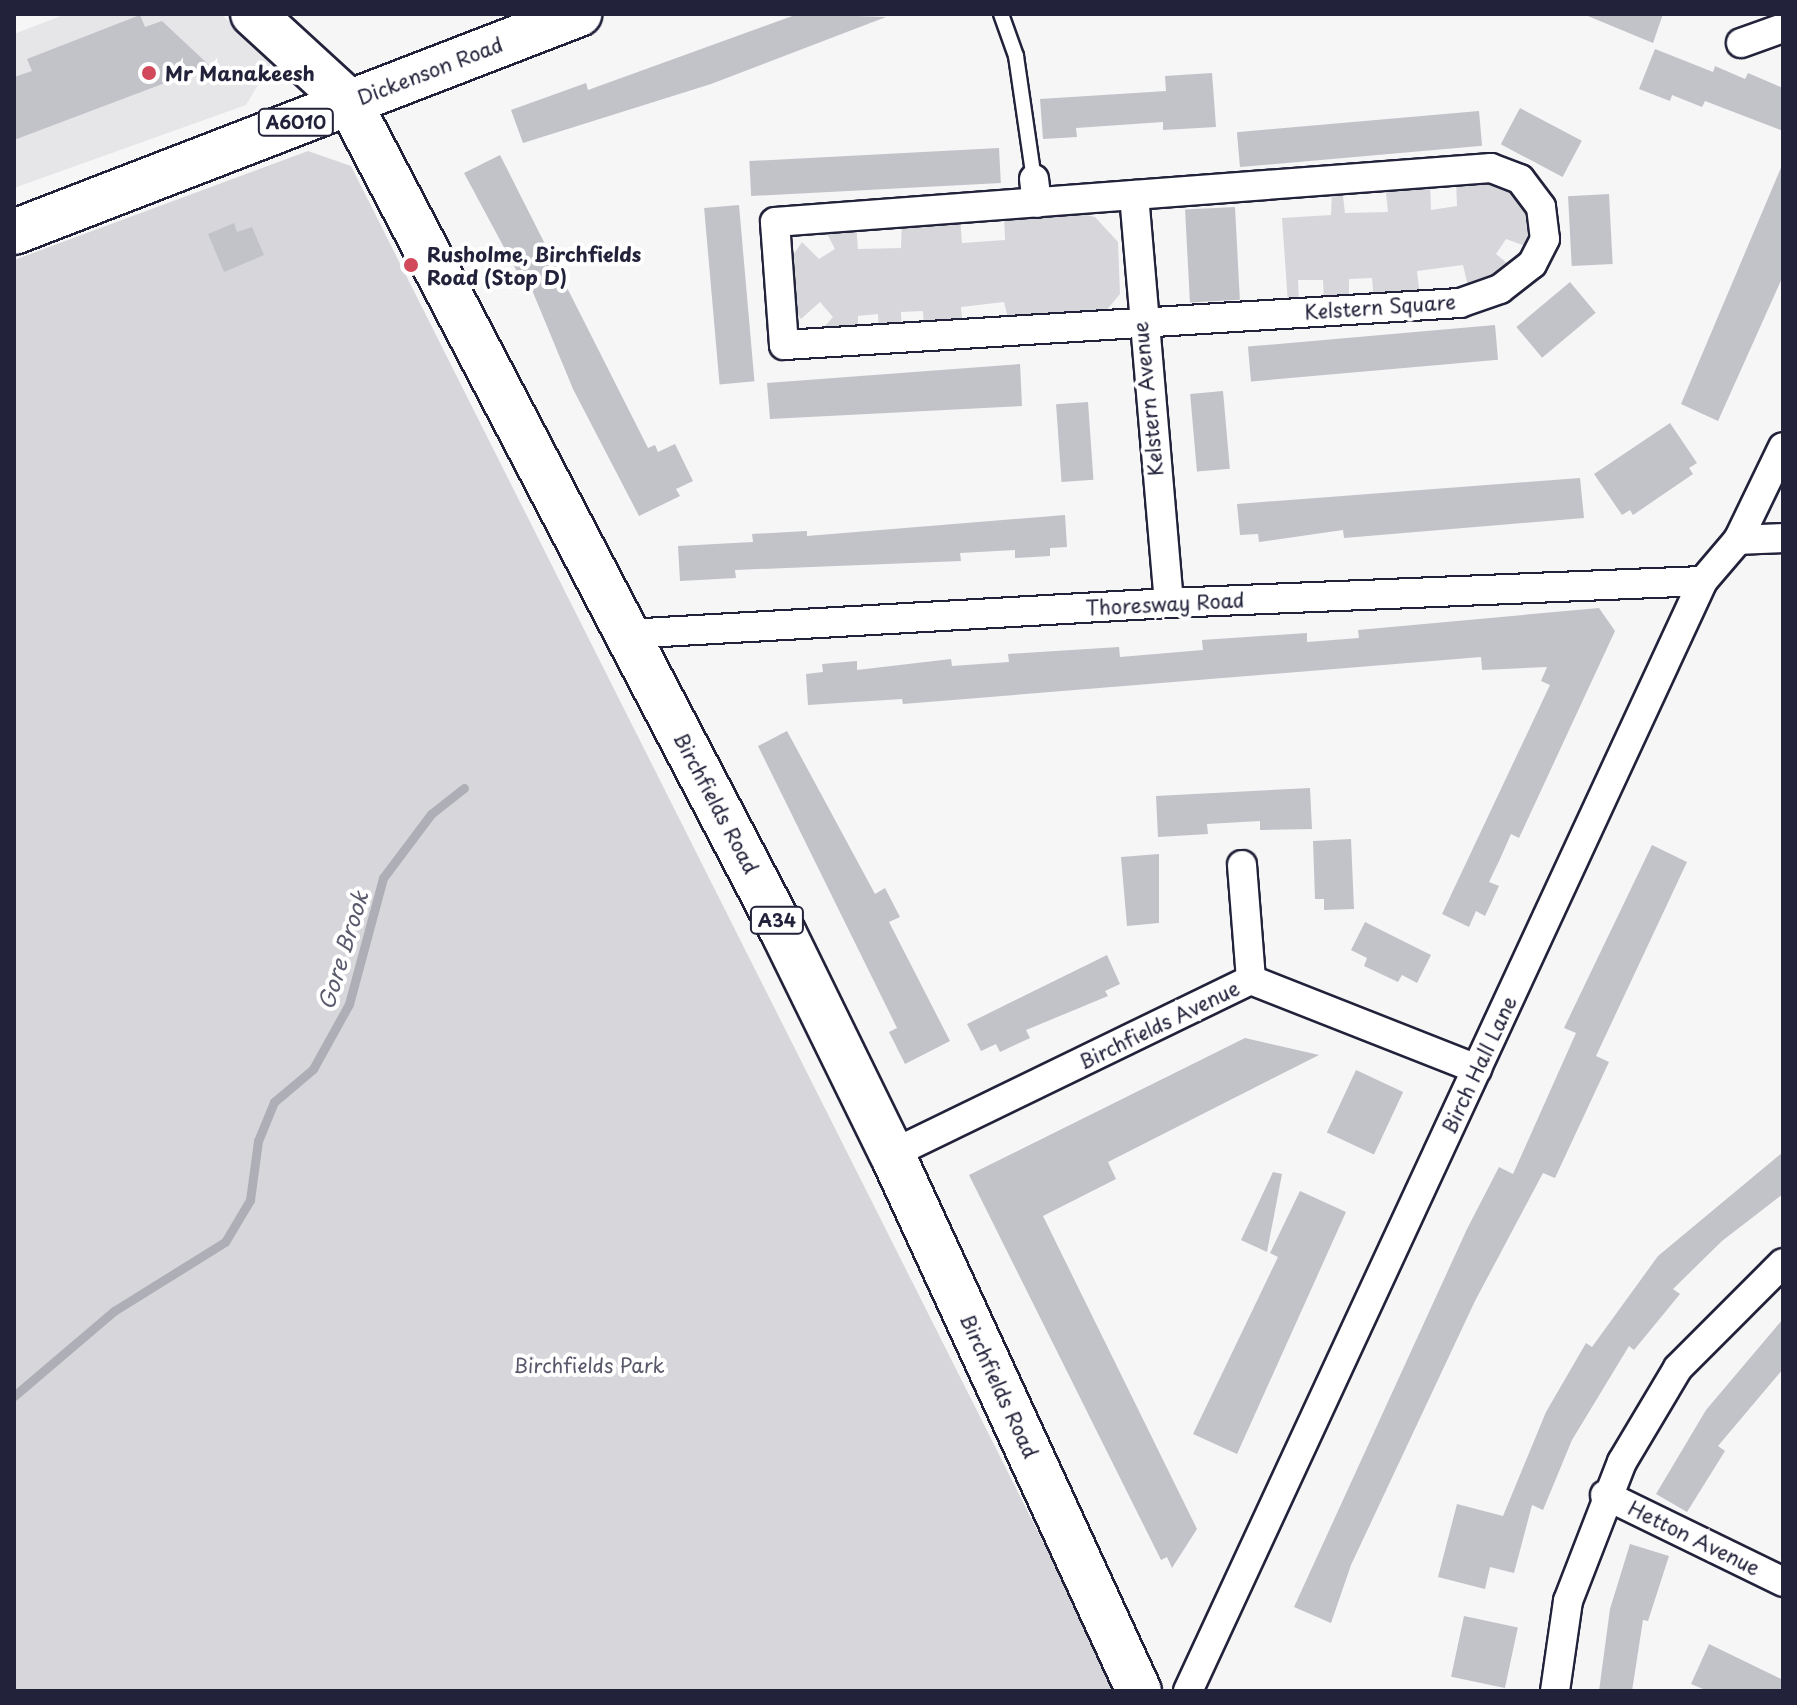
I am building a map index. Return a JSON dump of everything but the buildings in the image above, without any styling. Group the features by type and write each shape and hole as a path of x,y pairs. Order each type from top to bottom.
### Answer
{"highway":[{"name":"A34","path":"253,14 349,102"},
{"name":"Dickenson Road","path":"14,232 579,14"},
{"name":"Birchfields Road","path":"349,102 627,634 892,1154 1139,1691"}],"street":[{"path":"1741,43 1783,28"},
{"name":"Kelstern Square","path":"1491,168 1520,179 1541,207 1545,239 1532,264 1500,289 1460,303 784,345 775,222 1036,191 1134,195 1491,168"},
{"name":"Kelstern Avenue","path":"1134,195 1140,323 1169,603"},
{"name":"Birch Hall Lane","path":"1188,1691 1703,581 1738,540 1783,447"},
{"path":"1738,540 1783,538"},
{"name":"Thoresway Road","path":"627,634 1169,603 1703,581"},
{"path":"1242,865 1251,980"},
{"name":"Birchfields Avenue","path":"892,1154 1251,980 1477,1069"},
{"path":"1555,1691 1568,1601 1605,1495 1678,1368 1783,1263"},
{"name":"Hetton Avenue","path":"1605,1495 1783,1582"}],"lane":[{"path":"1001,14 1016,56 1036,191"}],"shaded area":[{"path":"66,14 221,14 271,63 246,105 14,188 14,34"}],"green space":[{"name":"Birchfields Park","path":"308,151 351,166 1118,1691 14,1691 14,260"},
{"path":"1456,180 1514,187 1530,213 1533,235 1528,247 1506,239 1496,254 1513,268 1469,291 1463,265 1417,271 1420,297 1374,302 1372,278 1349,279 1349,303 1324,303 1323,280 1298,280 1299,304 1288,304 1282,218 1331,215 1332,191 1342,188 1345,213 1388,212 1385,184 1430,181 1431,210 1457,206"},
{"path":"1078,213 1095,217 1118,242 1120,294 1099,319 1010,327 1004,302 961,307 963,329 924,333 923,311 901,312 902,335 879,335 878,314 858,316 858,337 818,334 833,317 820,302 801,319 795,311 794,254 802,242 819,259 835,249 825,230 856,223 858,249 901,248 902,219 960,217 962,243 1005,240 1004,215"}],"waterway":[{"name":"Gore Brook","path":"14,1396 114,1311 225,1242 250,1200 258,1141 274,1102 313,1069 349,1004 383,878 431,814 464,788"}],"place":[{"name":"Mr Manakeesh","path":"149,73"},
{"name":"Rusholme, Birchfields Road (Stop D)","path":"411,265"}]}
